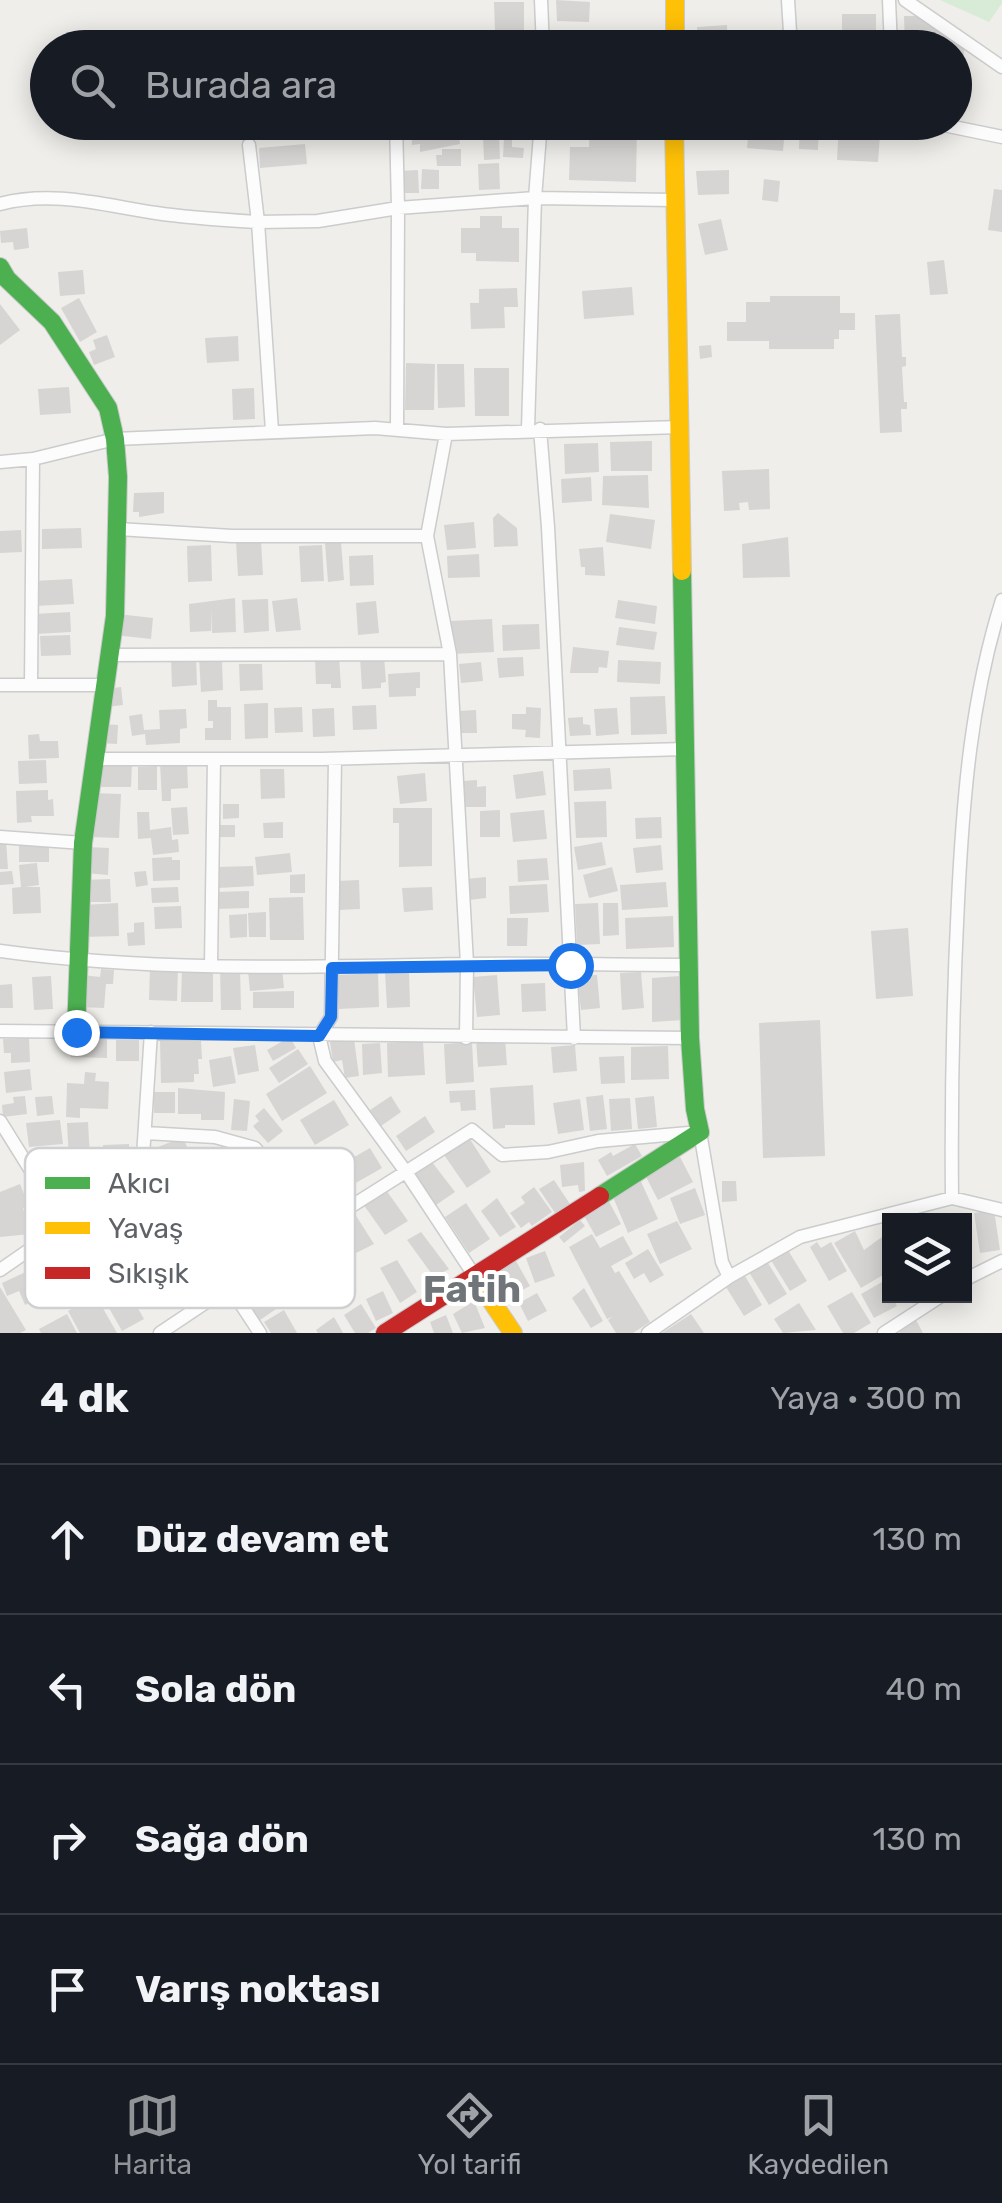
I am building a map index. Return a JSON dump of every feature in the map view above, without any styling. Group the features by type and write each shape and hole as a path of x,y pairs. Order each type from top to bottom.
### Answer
{"street":[{"path":"541,0 542,30"},
{"path":"674,30 675,0"},
{"path":"788,0 790,30"},
{"path":"889,0 890,30"},
{"path":"905,0 948,30"},
{"path":"972,46 1002,67"},
{"path":"972,131 1002,137"},
{"path":"396,140 397,430"},
{"path":"540,140 535,198 534,429 548,527 574,1038"},
{"path":"674,140 690,1038 695,1109 722,1262 729,1277"},
{"path":"248,146 258,222 272,431"},
{"path":"0,204 50,197 154,213 258,222 318,221 398,208 535,198 674,200"},
{"path":"0,267 52,322 108,408 115,439 115,616 83,843 76,1032"},
{"path":"0,462 34,459 115,439 272,431 397,430 446,434 680,427"},
{"path":"446,434 427,536 450,654 467,964 466,1038"},
{"path":"31,684 34,459"},
{"path":"118,529 232,536 427,536"},
{"path":"952,1198 950,1061 962,835 973,722 985,654 1002,600"},
{"path":"108,655 450,654"},
{"path":"0,685 103,685"},
{"path":"94,759 335,759 685,749"},
{"path":"211,965 214,759"},
{"path":"335,759 331,1017 319,1036 325,1061 406,1172 512,1333"},
{"path":"0,836 83,843"},
{"path":"0,951 78,962 332,968 690,965"},
{"path":"0,1031 690,1038"},
{"path":"144,1148 151,1032"},
{"path":"0,1121 25,1161"},
{"path":"355,1204 472,1130 502,1154 548,1152 598,1141 700,1132"},
{"path":"385,1333 700,1132"},
{"path":"146,1133 215,1136 255,1148"},
{"path":"648,1333 729,1277 800,1237 952,1198 1002,1210"},
{"path":"0,1270 25,1252"},
{"path":"972,1276 1002,1260"},
{"path":"884,1333 930,1303"},
{"path":"160,1333 198,1308"},
{"path":"244,1308 260,1333"}],"green space":[{"path":"940,0 1002,0 1002,3 989,22"}],"building":[{"path":"556,0 590,2 589,22 557,21"},
{"path":"494,2 524,2 524,30 495,30"},
{"path":"842,14 876,14 876,30 842,30"},
{"path":"904,16 923,16 944,30 904,30"},
{"path":"727,25 727,30 697,30"},
{"path":"412,140 460,140 460,144 420,152 420,144 412,145"},
{"path":"483,140 499,140 500,159 484,160"},
{"path":"504,140 512,140 512,147 524,148 523,158 503,157"},
{"path":"589,140 637,140 636,182 569,180 570,147 589,147"},
{"path":"748,140 784,140 783,151 747,148"},
{"path":"799,140 818,140 818,150 799,149"},
{"path":"838,140 880,140 878,162 837,160"},
{"path":"305,144 307,164 260,168 259,148"},
{"path":"442,149 461,149 461,166 437,166 436,155 442,155"},
{"path":"499,163 500,189 479,190 478,164"},
{"path":"422,169 439,170 439,189 421,189"},
{"path":"418,170 419,193 399,193 398,171"},
{"path":"729,170 729,194 698,195 696,171"},
{"path":"764,179 780,181 778,202 762,200"},
{"path":"994,189 1002,190 1002,232 988,230"},
{"path":"480,216 502,216 502,228 519,228 519,262 476,261 476,253 461,253 461,228 480,228"},
{"path":"721,219 728,250 705,255 698,224"},
{"path":"27,228 29,248 14,250 13,242 1,243 0,231"},
{"path":"944,260 948,294 930,295 927,262"},
{"path":"83,270 85,294 60,296 58,272"},
{"path":"632,287 634,315 584,319 582,291"},
{"path":"517,288 518,307 504,307 505,328 471,329 470,303 479,303 479,289"},
{"path":"770,296 840,296 840,313 855,313 855,330 839,330 834,349 769,349 769,341 727,341 727,322 746,322 746,302 770,302"},
{"path":"79,298 97,332 80,342 61,308"},
{"path":"0,304 20,330 0,345"},
{"path":"900,314 907,409 901,409 902,432 880,433 875,315"},
{"path":"107,335 115,357 94,365 89,352 96,349 93,340"},
{"path":"238,336 239,361 207,363 205,338"},
{"path":"711,345 712,357 700,359 699,346"},
{"path":"406,363 435,364 434,410 405,410"},
{"path":"437,364 464,364 465,407 438,408"},
{"path":"474,368 509,368 509,416 475,416"},
{"path":"69,387 71,413 40,415 38,389"},
{"path":"254,388 255,419 233,420 232,389"},
{"path":"652,441 652,471 611,471 610,442"},
{"path":"598,443 599,472 565,474 564,444"},
{"path":"769,469 770,509 749,510 748,502 739,503 740,510 724,511 722,471"},
{"path":"648,475 649,508 602,505 603,476"},
{"path":"591,477 592,501 562,503 561,479"},
{"path":"164,492 164,513 139,517 139,512 133,512 134,493"},
{"path":"498,513 517,528 518,546 494,547 493,518"},
{"path":"610,514 655,520 651,549 606,542"},
{"path":"474,522 476,548 447,550 444,525"},
{"path":"81,528 82,548 42,549 42,529"},
{"path":"21,530 22,552 0,553 0,531"},
{"path":"788,537 790,577 743,578 742,544"},
{"path":"261,541 263,575 238,576 236,542"},
{"path":"341,542 344,580 328,582 325,543"},
{"path":"211,545 212,581 188,582 187,546"},
{"path":"322,545 324,581 301,582 299,546"},
{"path":"603,547 605,576 585,575 579,549"},
{"path":"479,554 480,577 448,578 447,556"},
{"path":"373,555 374,585 350,586 349,556"},
{"path":"72,579 74,604 35,606 34,581"},
{"path":"235,598 236,632 212,633 211,609 211,631 190,632 189,604"},
{"path":"297,598 301,630 276,632 272,601"},
{"path":"268,599 269,631 244,633 242,600"},
{"path":"618,600 657,606 655,624 615,618"},
{"path":"376,601 379,633 358,635 356,603"},
{"path":"70,612 71,632 36,634 35,614"},
{"path":"118,614 153,618 151,639 115,635"},
{"path":"492,619 494,652 452,654 450,621"},
{"path":"539,624 540,649 503,651 502,625"},
{"path":"619,627 657,632 654,650 616,645"},
{"path":"70,635 71,655 41,656 40,636"},
{"path":"573,647 609,651 607,668 599,667 598,673 570,673"},
{"path":"196,656 197,685 172,687 171,658"},
{"path":"339,656 341,688 316,684 315,657"},
{"path":"384,656 386,682 381,683 381,688 362,689 360,657"},
{"path":"199,657 222,660 223,690 201,692"},
{"path":"523,657 524,676 499,678 497,658"},
{"path":"618,660 661,662 660,684 617,682"},
{"path":"481,662 483,681 461,683 459,664"},
{"path":"239,664 262,664 263,690 240,691"},
{"path":"420,672 416,696 389,697 388,674"},
{"path":"121,687 123,705 106,707 105,689"},
{"path":"665,696 667,734 631,735 630,697"},
{"path":"208,700 217,700 217,707 231,707 231,740 205,740 205,728 213,728 213,721 208,721"},
{"path":"268,703 268,738 245,739 244,704"},
{"path":"376,705 377,729 353,730 352,706"},
{"path":"302,707 303,732 275,733 274,708"},
{"path":"526,707 541,708 540,738 525,737 526,730 512,729 512,714 526,714"},
{"path":"334,708 335,736 313,737 312,709"},
{"path":"617,708 619,734 596,736 594,709"},
{"path":"186,709 187,728 180,729 180,743 146,745 145,734 132,736 129,716 142,714 144,730 160,729 159,710"},
{"path":"476,710 477,733 459,733 459,711"},
{"path":"583,717 583,724 590,725 591,735 570,736 568,718"},
{"path":"102,724 118,725 117,744 100,743"},
{"path":"39,734 40,741 58,741 59,758 29,759 28,735"},
{"path":"46,760 47,783 19,784 18,761"},
{"path":"96,762 132,763 131,787 95,787"},
{"path":"187,762 188,788 171,789 171,801 162,801 160,763"},
{"path":"157,766 157,790 138,790 138,767"},
{"path":"610,768 612,789 574,791 573,770"},
{"path":"260,769 284,769 285,798 261,799"},
{"path":"543,771 546,795 516,799 513,775"},
{"path":"425,773 427,801 400,804 397,776"},
{"path":"477,780 477,787 486,786 486,807 464,807 463,781"},
{"path":"48,790 54,816 31,816 32,822 17,823 16,791"},
{"path":"92,793 121,794 119,838 90,837"},
{"path":"606,801 607,837 576,838 574,802"},
{"path":"223,804 239,804 239,818 223,819"},
{"path":"187,807 189,834 173,835 171,808"},
{"path":"393,808 432,808 432,866 399,867 399,823 393,823"},
{"path":"500,810 500,837 480,837 480,811"},
{"path":"544,810 547,839 513,842 510,813"},
{"path":"137,812 149,812 150,830 171,827 172,840 178,839 179,852 153,855 151,838 138,839"},
{"path":"661,817 662,838 636,839 635,818"},
{"path":"283,822 283,838 264,838 263,823"},
{"path":"217,825 235,825 235,837 216,837"},
{"path":"6,840 8,869 0,869 0,841"},
{"path":"602,842 606,865 578,870 574,847"},
{"path":"49,843 49,862 19,862 19,844"},
{"path":"661,845 663,870 636,873 633,848"},
{"path":"87,847 109,848 108,875 86,873"},
{"path":"290,853 292,872 257,875 255,857"},
{"path":"152,858 180,860 180,880 153,881"},
{"path":"547,858 549,880 518,882 517,860"},
{"path":"37,863 39,885 25,887 40,887 41,913 13,914 12,888 21,887 19,865"},
{"path":"253,866 254,886 218,888 217,867"},
{"path":"612,867 618,891 589,898 583,875"},
{"path":"12,871 14,884 0,885 0,872"},
{"path":"146,871 148,885 136,887 134,872"},
{"path":"305,874 305,893 290,893 290,875"},
{"path":"486,877 486,898 469,900 466,879"},
{"path":"110,879 111,902 85,902 84,880"},
{"path":"359,880 360,909 338,910 337,881"},
{"path":"666,882 668,907 622,910 620,885"},
{"path":"547,884 549,912 510,914 509,886"},
{"path":"178,887 179,902 152,903 151,888"},
{"path":"432,887 433,910 404,912 402,888"},
{"path":"249,891 249,908 216,909 216,892"},
{"path":"303,897 304,940 270,940 269,898"},
{"path":"118,903 119,936 84,937 83,905"},
{"path":"598,903 600,944 577,945 575,904"},
{"path":"603,903 618,903 619,935 603,936"},
{"path":"181,906 182,928 155,929 154,907"},
{"path":"266,912 266,937 249,937 248,913"},
{"path":"247,914 247,937 230,938 229,915"},
{"path":"673,916 674,947 626,949 625,918"},
{"path":"507,918 528,918 527,946 507,946"},
{"path":"144,922 145,945 128,946 127,933 134,932 134,923"},
{"path":"908,928 913,996 876,999 871,931"},
{"path":"150,967 178,968 177,1001 149,1000"},
{"path":"240,967 241,1010 221,1010 220,968"},
{"path":"182,968 213,968 213,1002 181,1002"},
{"path":"282,968 284,988 250,991 248,971"},
{"path":"101,969 114,970 113,984 106,984 104,1008 80,1007 82,975 100,977"},
{"path":"409,971 410,1007 387,1008 385,972"},
{"path":"641,972 644,1008 622,1010 620,973"},
{"path":"378,973 379,1007 339,1009 337,975"},
{"path":"497,975 500,1015 477,1017 473,977"},
{"path":"597,975 600,1008 581,1010 577,976"},
{"path":"51,976 53,1009 34,1010 32,977"},
{"path":"680,976 683,1020 652,1022 652,978"},
{"path":"545,983 546,1011 522,1012 521,984"},
{"path":"12,984 13,1008 0,1008 0,985"},
{"path":"294,991 294,1008 253,1008 253,992"},
{"path":"820,1020 825,1156 763,1158 759,1023"},
{"path":"72,1037 107,1038 107,1058 71,1057"},
{"path":"290,1037 296,1048 273,1061 267,1050"},
{"path":"29,1038 30,1062 11,1063 11,1053 4,1053 3,1039"},
{"path":"505,1038 507,1065 478,1067 476,1040"},
{"path":"354,1039 359,1076 345,1078 342,1060 333,1062 330,1042"},
{"path":"116,1040 139,1040 139,1061 116,1061"},
{"path":"160,1041 201,1041 202,1059 198,1059 199,1074 194,1074 194,1082 161,1083"},
{"path":"423,1041 425,1075 388,1077 387,1043"},
{"path":"472,1042 474,1082 446,1084 444,1044"},
{"path":"380,1043 382,1073 363,1075 362,1044"},
{"path":"255,1045 259,1071 238,1075 233,1048"},
{"path":"575,1045 577,1071 553,1073 551,1047"},
{"path":"668,1046 669,1079 631,1080 631,1047"},
{"path":"298,1049 308,1064 279,1083 269,1068"},
{"path":"231,1056 236,1083 213,1087 209,1060"},
{"path":"624,1056 625,1083 601,1084 599,1057"},
{"path":"310,1066 327,1093 282,1121 266,1094"},
{"path":"30,1069 32,1090 6,1093 4,1072"},
{"path":"85,1072 96,1073 95,1081 109,1082 108,1109 80,1108 80,1118 66,1117 67,1083 84,1084"},
{"path":"533,1085 535,1125 493,1129 490,1088"},
{"path":"178,1088 225,1092 224,1120 178,1114"},
{"path":"475,1090 476,1110 461,1111 460,1102 450,1103 449,1091"},
{"path":"154,1092 175,1092 175,1113 154,1113"},
{"path":"603,1095 607,1129 590,1131 586,1097"},
{"path":"25,1096 27,1114 3,1117 2,1105 14,1103 13,1097"},
{"path":"52,1096 54,1114 37,1116 35,1097"},
{"path":"391,1096 401,1112 381,1126 370,1110"},
{"path":"654,1096 657,1127 638,1129 635,1098"},
{"path":"630,1098 632,1129 611,1131 609,1099"},
{"path":"234,1099 250,1101 247,1131 231,1130"},
{"path":"580,1099 584,1130 558,1134 553,1103"},
{"path":"334,1100 349,1125 315,1145 300,1120"},
{"path":"264,1108 283,1131 268,1143 253,1126 259,1121 255,1116"},
{"path":"425,1116 435,1132 406,1151 396,1136"},
{"path":"60,1120 63,1144 29,1147 26,1123"},
{"path":"88,1122 89,1148 68,1148 67,1123"},
{"path":"468,1136 491,1172 467,1188 442,1152"},
{"path":"183,1137 187,1148 156,1148"},
{"path":"129,1144 129,1148 103,1148"},
{"path":"635,1144 642,1156 607,1176 598,1160"},
{"path":"370,1148 382,1168 355,1183 355,1157"},
{"path":"680,1157 693,1182 658,1200 645,1175"},
{"path":"432,1162 455,1192 436,1205 412,1173"},
{"path":"584,1162 585,1191 579,1192 578,1185 562,1187 560,1165"},
{"path":"638,1175 658,1219 628,1233 611,1192"},
{"path":"554,1180 570,1204 555,1213 539,1189"},
{"path":"722,1181 736,1181 737,1201 722,1202"},
{"path":"20,1184 25,1194 25,1234 0,1237 0,1192"},
{"path":"534,1187 552,1212 532,1226 529,1222 521,1228 510,1213 525,1203 521,1197"},
{"path":"695,1188 705,1215 680,1224 670,1198"},
{"path":"386,1190 408,1221 385,1235 363,1204"},
{"path":"497,1198 516,1227 500,1237 481,1211"},
{"path":"607,1198 621,1224 596,1237 582,1212"},
{"path":"466,1203 490,1239 469,1253 445,1217"},
{"path":"994,1210 1000,1250 980,1253 974,1213"},
{"path":"355,1214 374,1244 355,1254"},
{"path":"580,1220 585,1226 564,1243 559,1237"},
{"path":"677,1221 692,1249 660,1264 647,1234"},
{"path":"855,1231 864,1250 882,1237 882,1276 861,1288 834,1243"},
{"path":"421,1232 449,1269 434,1277 407,1240"},
{"path":"592,1234 600,1248 623,1236 633,1254 611,1266 615,1273 619,1271 650,1322 633,1333 616,1333 608,1320 612,1317 607,1319 569,1247"},
{"path":"817,1242 821,1248 831,1242 847,1271 829,1281 810,1247"},
{"path":"786,1247 807,1281 790,1291 769,1257"},
{"path":"648,1249 664,1275 650,1283 644,1273 634,1279 625,1263"},
{"path":"545,1251 555,1276 535,1283 526,1258"},
{"path":"765,1258 787,1294 769,1305 747,1269"},
{"path":"397,1260 417,1292 400,1303 380,1268"},
{"path":"516,1261 530,1286 500,1302 486,1277"},
{"path":"25,1272 25,1305 19,1291 7,1296 2,1283"},
{"path":"745,1276 762,1305 744,1316 726,1287"},
{"path":"882,1282 882,1303 897,1306 874,1318 861,1294"},
{"path":"0,1287 26,1330 0,1333"},
{"path":"584,1288 603,1321 591,1328 572,1298"},
{"path":"383,1291 393,1313 376,1321 366,1299"},
{"path":"852,1292 871,1323 854,1333 843,1333 827,1306"},
{"path":"537,1293 547,1311 528,1321 519,1303"},
{"path":"474,1301 485,1328 462,1333 453,1314"},
{"path":"799,1303 816,1330 783,1333 774,1319"},
{"path":"361,1304 376,1328 368,1333 355,1333 344,1315"},
{"path":"103,1308 117,1333 80,1333 68,1311"},
{"path":"109,1308 138,1308 144,1319 122,1331"},
{"path":"251,1308 278,1308 260,1320"},
{"path":"284,1310 297,1333 271,1333 264,1322"},
{"path":"67,1314 77,1333 41,1333 39,1329"},
{"path":"691,1314 704,1333 662,1333"},
{"path":"446,1315 453,1333 434,1333 430,1322"},
{"path":"334,1317 343,1333 318,1333 316,1330"},
{"path":"916,1320 923,1333 900,1333 898,1329"}],"traffic: fast":[{"path":"0,267 7,279 52,322 108,408 115,439 115,616 83,843 76,1032"},
{"path":"600,1196 700,1132 690,1038 682,571"}],"traffic: slow":[{"path":"675,0 675,30"},
{"path":"674,140 682,571"},
{"path":"476,1278 513,1333"}],"traffic: jam":[{"path":"385,1333 600,1196"}],"district":[{"name":"Fatih","path":"472,1289"}],"route":[{"path":"76,1032 319,1036 331,1017 332,968 570,965"}]}
